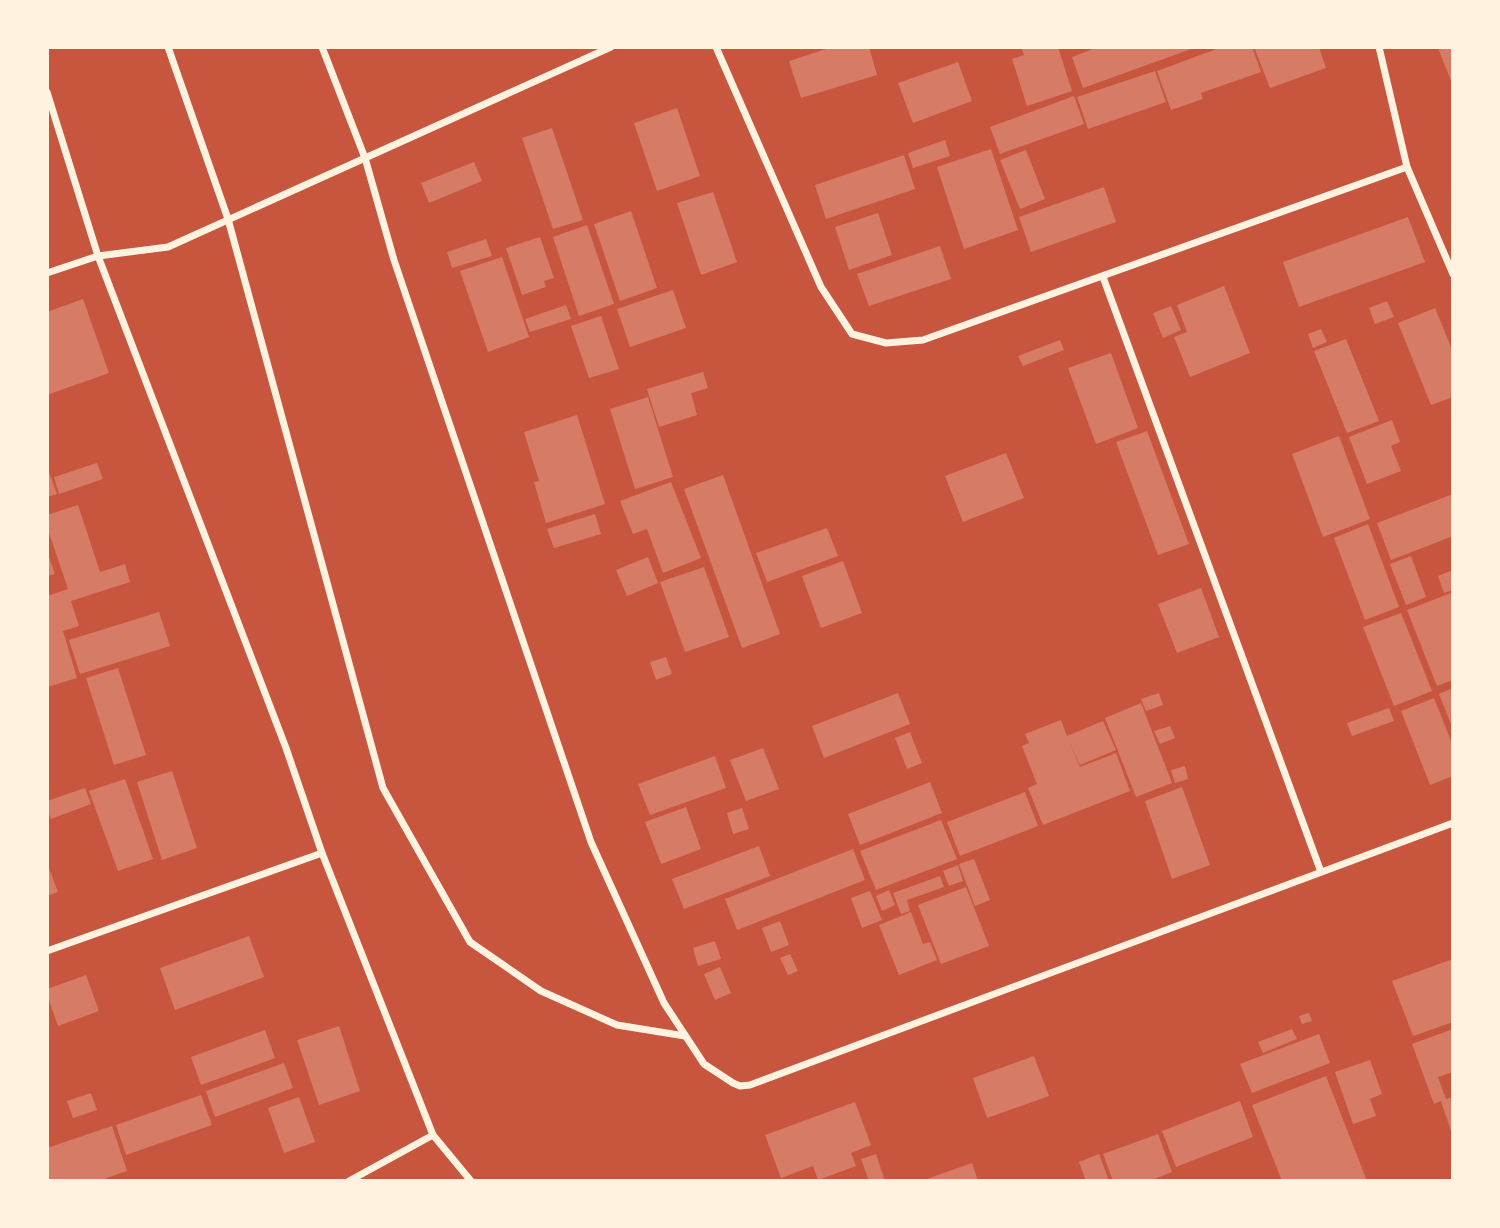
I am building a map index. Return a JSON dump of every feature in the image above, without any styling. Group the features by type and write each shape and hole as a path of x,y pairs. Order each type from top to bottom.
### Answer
{"street":[{"path":"168,47 228,219 383,788 470,942 541,991 617,1025 685,1036"},
{"path":"322,47 365,158 394,260 591,842 664,1003 704,1064 740,1086 750,1085 1453,823"},
{"path":"47,273 98,256 167,247 611,47"},
{"path":"716,47 821,288 852,334 886,343 923,340 1407,167"},
{"path":"1379,47 1407,167 1453,274"},
{"path":"47,92 98,256 286,748 322,853 433,1135 471,1181"},
{"path":"1103,277 1321,872"},
{"path":"47,951 322,853"},
{"path":"349,1181 433,1135"}],"building":[{"path":"832,47 869,47 877,75 801,98 789,61"},
{"path":"1021,47 1058,47 1072,91 1027,106 1012,59 1024,55"},
{"path":"1098,47 1194,48 1083,88 1072,57"},
{"path":"1222,47 1252,47 1261,72 1201,93 1203,99 1171,110 1157,71"},
{"path":"1254,47 1319,47 1326,68 1270,88"},
{"path":"1453,47 1453,86 1438,48"},
{"path":"958,62 972,101 913,123 898,83"},
{"path":"1155,71 1166,102 1088,129 1077,97"},
{"path":"1074,96 1084,124 1000,154 990,127"},
{"path":"677,108 700,176 657,191 634,123"},
{"path":"552,128 583,220 553,229 522,138"},
{"path":"945,140 950,156 913,168 908,153"},
{"path":"991,149 1018,230 964,249 937,167"},
{"path":"1026,150 1045,199 1020,209 1000,160"},
{"path":"904,155 915,189 826,219 815,185"},
{"path":"474,162 482,181 429,203 421,183"},
{"path":"1104,187 1116,222 1031,252 1019,217"},
{"path":"713,192 737,262 701,275 677,203"},
{"path":"631,211 657,288 620,301 594,224"},
{"path":"878,213 892,255 849,270 835,227"},
{"path":"1408,217 1425,262 1299,307 1283,262"},
{"path":"587,225 614,304 579,316 553,237"},
{"path":"540,237 554,278 544,281 546,287 522,295 506,248"},
{"path":"486,239 492,256 452,268 447,252"},
{"path":"940,246 951,279 869,306 857,274"},
{"path":"502,257 529,337 488,352 460,271"},
{"path":"1224,286 1250,353 1190,377 1174,337 1187,332 1177,305"},
{"path":"673,290 686,328 630,347 617,309"},
{"path":"83,299 109,373 47,395 47,312"},
{"path":"1387,301 1394,317 1375,324 1369,308"},
{"path":"566,305 571,319 530,332 525,319"},
{"path":"1171,306 1181,330 1163,338 1153,313"},
{"path":"1435,308 1453,352 1453,397 1431,405 1398,323"},
{"path":"601,316 619,369 589,378 571,326"},
{"path":"1321,329 1327,342 1313,348 1308,334"},
{"path":"1346,339 1379,421 1347,433 1314,351"},
{"path":"1060,340 1064,350 1023,366 1018,356"},
{"path":"1111,353 1138,428 1096,444 1068,368"},
{"path":"703,372 708,388 691,393 697,415 659,427 647,389"},
{"path":"648,397 673,477 635,489 610,409"},
{"path":"577,415 605,504 546,523 534,482 539,481 524,432"},
{"path":"1392,420 1400,442 1391,446 1401,471 1367,484 1349,437"},
{"path":"1147,431 1189,544 1158,555 1116,442"},
{"path":"1339,436 1370,519 1323,537 1292,454"},
{"path":"1006,453 1024,498 963,522 945,476"},
{"path":"97,463 103,479 59,494 54,477"},
{"path":"47,467 57,494 47,497"},
{"path":"723,475 780,634 742,648 684,489"},
{"path":"671,482 701,558 663,573 647,529 633,534 620,501"},
{"path":"1453,494 1453,536 1391,560 1377,523"},
{"path":"78,505 100,572 125,564 130,582 71,601 79,626 63,631 77,678 47,687 47,596 68,589 47,527 47,515"},
{"path":"595,514 601,534 554,548 547,529"},
{"path":"1368,524 1399,607 1365,620 1334,538"},
{"path":"827,528 838,556 767,582 756,553"},
{"path":"47,551 55,574 47,576"},
{"path":"1411,556 1426,597 1406,605 1390,564"},
{"path":"648,557 658,583 627,596 616,570"},
{"path":"843,561 862,613 821,628 802,576"},
{"path":"704,567 729,637 685,652 660,582"},
{"path":"1453,570 1453,590 1444,593 1438,576"},
{"path":"1201,588 1219,637 1177,653 1158,604"},
{"path":"1451,593 1453,680 1437,686 1407,610"},
{"path":"159,612 170,646 80,674 69,640"},
{"path":"1401,613 1432,691 1394,706 1363,627"},
{"path":"666,657 672,674 656,680 650,662"},
{"path":"118,668 146,755 114,765 86,678"},
{"path":"1453,688 1453,729 1439,694"},
{"path":"898,693 910,724 824,758 812,726"},
{"path":"1159,693 1163,705 1146,711 1141,699"},
{"path":"1434,698 1453,746 1453,776 1430,785 1401,711"},
{"path":"1141,703 1172,783 1136,797 1105,718"},
{"path":"1389,708 1394,721 1352,736 1347,723"},
{"path":"1061,720 1067,736 1103,721 1116,750 1080,765 1068,738 1080,767 1116,753 1130,791 1043,825 1028,788 1037,784 1022,746 1029,743 1025,734"},
{"path":"1170,726 1175,738 1160,744 1154,731"},
{"path":"910,732 922,763 907,769 895,738"},
{"path":"763,748 779,789 746,801 730,760"},
{"path":"715,756 726,788 650,815 638,784"},
{"path":"1185,766 1188,779 1175,783 1171,770"},
{"path":"172,771 197,848 162,860 137,782"},
{"path":"125,779 153,859 118,871 89,791"},
{"path":"930,782 942,813 860,845 848,814"},
{"path":"1182,787 1210,865 1172,879 1145,801"},
{"path":"85,788 91,804 51,819 47,801"},
{"path":"1025,792 1038,826 960,856 947,822"},
{"path":"686,807 701,849 661,864 645,822"},
{"path":"742,808 749,829 733,834 727,813"},
{"path":"941,820 957,859 876,890 860,851"},
{"path":"759,846 770,876 684,909 672,879"},
{"path":"853,849 865,880 737,930 725,899"},
{"path":"974,859 990,900 975,906 959,864"},
{"path":"47,863 58,892 47,896"},
{"path":"958,865 963,881 949,886 943,871"},
{"path":"940,876 944,887 907,900 910,911 901,914 893,893"},
{"path":"966,887 989,946 941,964 918,905"},
{"path":"889,890 895,905 882,911 876,896"},
{"path":"870,891 882,920 862,928 851,898"},
{"path":"911,912 923,944 930,942 937,960 899,975 879,925"},
{"path":"780,921 789,945 771,952 762,928"},
{"path":"249,936 264,977 175,1010 160,968"},
{"path":"715,941 721,959 698,966 693,948"},
{"path":"790,954 798,971 788,975 780,958"},
{"path":"1453,959 1453,1022 1413,1036 1392,981"},
{"path":"720,967 731,993 715,1000 704,974"},
{"path":"86,975 99,1011 58,1026 47,989"},
{"path":"1309,1013 1312,1021 1302,1024 1299,1016"},
{"path":"339,1026 360,1091 319,1105 297,1040"},
{"path":"1292,1029 1297,1039 1263,1053 1258,1042"},
{"path":"1453,1029 1453,1072 1438,1077 1446,1099 1453,1097 1452,1134 1441,1101 1434,1104 1412,1044"},
{"path":"265,1030 275,1058 201,1085 191,1057"},
{"path":"1319,1034 1330,1063 1252,1093 1240,1064"},
{"path":"1034,1056 1049,1096 987,1118 973,1078"},
{"path":"1370,1060 1382,1094 1370,1099 1376,1116 1353,1124 1335,1072"},
{"path":"284,1063 293,1088 215,1117 206,1091"},
{"path":"1326,1076 1367,1181 1282,1181 1252,1105"},
{"path":"91,1093 97,1110 73,1118 67,1101"},
{"path":"201,1095 212,1125 126,1155 116,1125"},
{"path":"299,1097 315,1142 284,1153 268,1108"},
{"path":"1240,1101 1253,1137 1176,1167 1162,1131"},
{"path":"855,1102 871,1145 851,1153 856,1166 818,1180 813,1166 781,1178 765,1135"},
{"path":"112,1126 127,1171 98,1181 47,1181 47,1148"},
{"path":"1158,1134 1172,1172 1149,1181 1113,1181 1103,1154"},
{"path":"876,1154 885,1181 869,1181 861,1159"},
{"path":"1099,1154 1109,1181 1086,1181 1079,1162"},
{"path":"972,1163 978,1181 924,1181 924,1180"}]}
